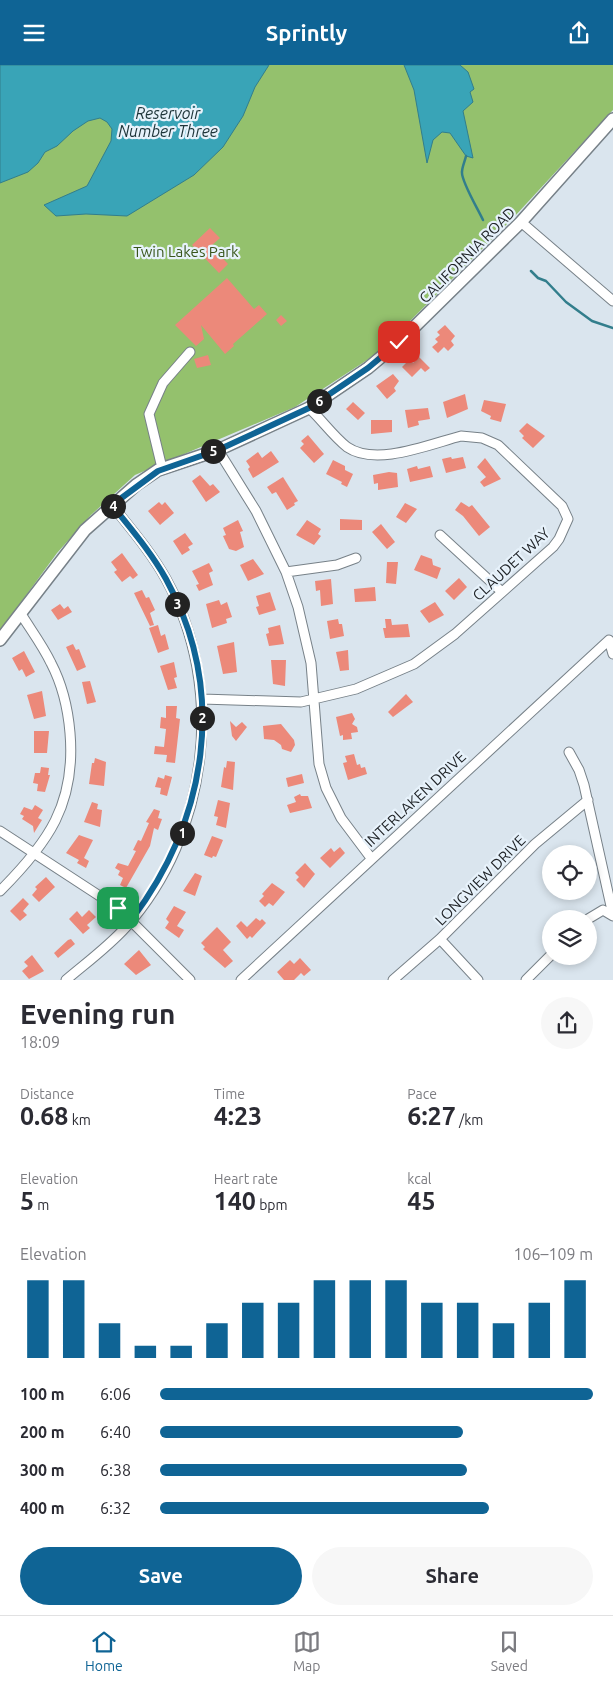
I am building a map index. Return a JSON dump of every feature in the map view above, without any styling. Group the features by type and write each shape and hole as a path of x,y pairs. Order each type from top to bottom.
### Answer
{"main road":[{"name":"CALIFORNIA ROAD","path":"0,640 85,530 136,485 162,468 218,450 309,408 368,368 399,342 521,222 613,119"}],"street":[{"path":"521,222 613,301"},
{"path":"162,468 149,414 163,383 190,352"},
{"name":"CLAUDET WAY","path":"202,699 301,702 314,700 356,689 414,664 446,641 556,543 568,519 562,506 512,458 490,441 472,435 461,436 391,454 364,454 354,451 340,441 309,408"},
{"path":"218,450 260,518 286,572 306,634 314,684 316,752 326,788 341,818 371,858"},
{"path":"66,980 100,952 132,919 168,864 190,808 199,762 202,699 192,645 170,587 154,559 112,505"},
{"path":"440,535 502,592"},
{"path":"286,572 337,565 356,558"},
{"path":"0,891 35,854 54,826 66,796 70,771 71,748 66,705 52,664 20,614"},
{"name":"INTERLAKEN DRIVE","path":"240,980 609,640 613,654"},
{"path":"569,752 579,770 588,800 613,915"},
{"name":"LONGVIEW DRIVE","path":"393,980 440,939 535,844 588,800"},
{"path":"0,831 118,908 132,919 190,980"},
{"path":"597,914 603,910 613,915"},
{"path":"440,939 478,980"},
{"path":"526,980 542,964"}],"green space":[{"name":"Twin Lakes Park","path":"0,65 613,65 613,110 514,217 378,353 295,407 135,475 91,515 57,553 0,631"}],"water":[{"name":"Reservoir Number Three","path":"0,65 269,65 255,87 243,116 223,147 194,175 127,216 86,214 56,216 44,205 87,186 111,141 112,129 107,122 100,118 88,121 73,131 57,146 45,152 38,163 28,172 0,183"},
{"path":"404,65 460,65 468,72 474,89 470,92 473,102 463,111 473,158 466,156 450,133 442,132 433,140 427,163 414,90"}],"building":[{"path":"210,228 220,238 211,246 228,264 219,273 192,245"},
{"path":"227,278 254,309 259,305 267,314 233,344 234,346 225,354 201,325 204,339 196,346 175,325"},
{"path":"281,315 287,321 281,326 276,320"},
{"path":"445,325 455,336 451,341 454,345 448,351 444,347 438,353 432,347 438,342 435,339 440,335 437,332"},
{"path":"208,355 211,365 197,368 194,359"},
{"path":"419,357 430,368 425,372 421,368 412,377 402,367 410,359 413,363"},
{"path":"393,374 399,381 394,388 396,391 387,399 376,386"},
{"path":"465,394 468,409 447,418 443,402"},
{"path":"484,400 506,404 501,422 490,419 491,416 481,411"},
{"path":"353,402 365,413 358,420 346,409"},
{"path":"428,408 430,419 418,421 419,425 408,428 405,410"},
{"path":"371,420 392,420 392,432 371,434"},
{"path":"527,423 545,436 533,448 522,438 524,436 519,431"},
{"path":"308,435 324,454 314,463 300,448 304,444 301,441"},
{"path":"271,451 279,462 253,478 246,461 258,452 262,458"},
{"path":"451,457 452,459 463,457 466,468 446,473 442,459"},
{"path":"485,458 501,479 484,487 480,482 486,477 477,467"},
{"path":"333,460 345,466 345,470 353,474 347,487 341,484 342,482 326,474"},
{"path":"417,466 418,469 430,466 433,477 410,482 407,469"},
{"path":"389,472 397,473 398,487 378,490 378,483 374,484 373,475"},
{"path":"200,475 210,486 213,484 220,492 206,502 192,481"},
{"path":"283,477 298,501 287,510 276,492 272,494 267,487"},
{"path":"159,502 162,505 165,502 174,513 160,525 148,511"},
{"path":"461,502 469,507 472,505 490,527 479,536 463,516 455,510"},
{"path":"405,503 417,509 406,523 396,517"},
{"path":"340,519 362,520 362,530 340,530"},
{"path":"238,520 243,531 240,532 244,547 236,551 229,549 223,536 226,535 223,528"},
{"path":"307,520 321,529 318,534 321,536 314,545 296,535"},
{"path":"381,524 395,542 387,549 372,532"},
{"path":"185,533 193,544 188,547 190,550 182,555 173,541"},
{"path":"122,553 138,575 133,579 130,576 122,582 114,572 117,570 111,562"},
{"path":"421,555 432,559 433,565 441,568 437,579 414,570"},
{"path":"253,559 264,574 248,581 240,565"},
{"path":"387,562 398,562 396,584 386,583"},
{"path":"209,563 213,571 209,573 213,585 199,591 196,585 199,584 192,571"},
{"path":"459,578 467,587 454,600 445,591"},
{"path":"331,579 333,604 321,606 320,590 316,591 315,581"},
{"path":"375,587 376,601 355,602 354,589"},
{"path":"142,590 146,598 149,597 155,610 150,613 154,625 150,626 134,593"},
{"path":"270,592 276,610 259,615 256,607 259,606 256,596"},
{"path":"219,600 221,605 227,602 232,617 226,619 227,623 212,628 206,604"},
{"path":"435,602 444,615 429,623 420,611"},
{"path":"60,604 64,609 68,606 72,612 58,620 51,610"},
{"path":"338,619 339,624 342,624 344,636 330,639 327,621"},
{"path":"385,619 391,619 392,625 408,624 410,637 385,638 383,628 386,628"},
{"path":"158,625 161,636 165,634 169,649 158,653 149,628"},
{"path":"280,625 284,644 269,646 266,634 269,633 268,628"},
{"path":"234,642 237,672 223,674 217,646"},
{"path":"73,644 76,650 79,649 86,667 77,671 66,647"},
{"path":"348,650 349,670 340,671 336,652"},
{"path":"24,651 35,672 26,677 22,669 19,671 12,658"},
{"path":"271,660 286,660 285,686 273,684"},
{"path":"174,662 177,677 174,678 177,688 168,690 160,666"},
{"path":"90,681 96,702 87,704 82,682"},
{"path":"42,691 46,716 34,719 27,695"},
{"path":"406,694 413,702 393,717 388,712"},
{"path":"166,706 177,706 176,718 180,719 175,763 166,762 167,755 154,754 155,746 164,747 166,729 160,728 161,717 166,718"},
{"path":"352,713 355,719 352,724 357,727 358,732 351,733 352,739 343,740 343,735 340,736 336,717"},
{"path":"230,721 236,727 242,722 247,727 236,741 232,736"},
{"path":"281,724 294,740 295,745 291,752 282,749 281,745 274,740 264,739 263,726"},
{"path":"34,731 49,731 47,753 34,753"},
{"path":"354,754 357,765 360,764 361,768 365,767 367,774 348,780 343,763 347,762 345,756"},
{"path":"95,758 106,762 104,786 89,784 92,763 94,763"},
{"path":"227,761 235,762 233,790 221,787 224,767 226,768"},
{"path":"41,767 49,768 48,775 50,775 45,792 37,791 38,784 33,783 35,773 40,773"},
{"path":"302,774 304,783 288,787 286,778"},
{"path":"165,775 172,777 167,796 160,794 161,788 155,787 158,777 164,779"},
{"path":"300,794 301,796 308,796 312,808 290,813 287,805 296,802 294,797"},
{"path":"218,800 230,803 226,828 216,825 218,817 214,816"},
{"path":"92,802 98,804 97,809 102,810 100,827 84,822"},
{"path":"35,805 43,810 38,818 42,820 34,833 33,826 22,819 24,816 20,814 24,807 32,810"},
{"path":"154,809 160,811 158,818 162,819 158,830 154,828 150,846 126,888 120,885 123,878 118,875 120,871 115,868 118,863 128,866 136,851 133,850 138,840 141,841 149,823 146,822"},
{"path":"79,835 93,840 84,858 89,861 86,868 77,863 79,860 66,853"},
{"path":"212,836 223,840 216,857 213,856 212,858 204,855"},
{"path":"340,847 345,853 330,868 320,858 331,848 334,852"},
{"path":"305,863 315,874 304,888 296,880 299,877 295,873"},
{"path":"195,873 202,876 195,896 183,891"},
{"path":"46,877 55,887 39,902 32,895 37,889 35,887"},
{"path":"272,883 285,892 273,906 269,903 265,907 259,901 264,896 262,894"},
{"path":"23,898 29,904 23,911 27,915 20,921 10,911"},
{"path":"174,906 186,912 177,926 184,930 179,938 165,928 169,922 166,919"},
{"path":"89,910 96,917 87,925 90,928 83,934 69,919 77,911 82,917"},
{"path":"256,918 260,921 262,919 266,923 252,938 250,936 247,939 236,926 241,921 247,927"},
{"path":"217,927 231,942 223,950 233,961 225,968 203,949 205,947 201,943"},
{"path":"71,939 75,944 58,958 54,953"},
{"path":"139,950 151,965 136,975 124,964"},
{"path":"32,955 44,971 29,979 22,971 28,966 24,962"},
{"path":"300,958 311,970 304,976 301,973 294,980 284,980 277,972 290,960 294,964"}],"waterway":[{"path":"466,156 462,176 483,220"},
{"path":"531,271 538,278 546,281 566,302 592,321 613,328"}],"route":[{"path":"118,908 132,919 156,886 180,837 197,779 202,741 202,699 192,645 176,601 154,559 112,505 136,485 170,465 218,450 278,424 309,408 368,368 399,342"}]}
